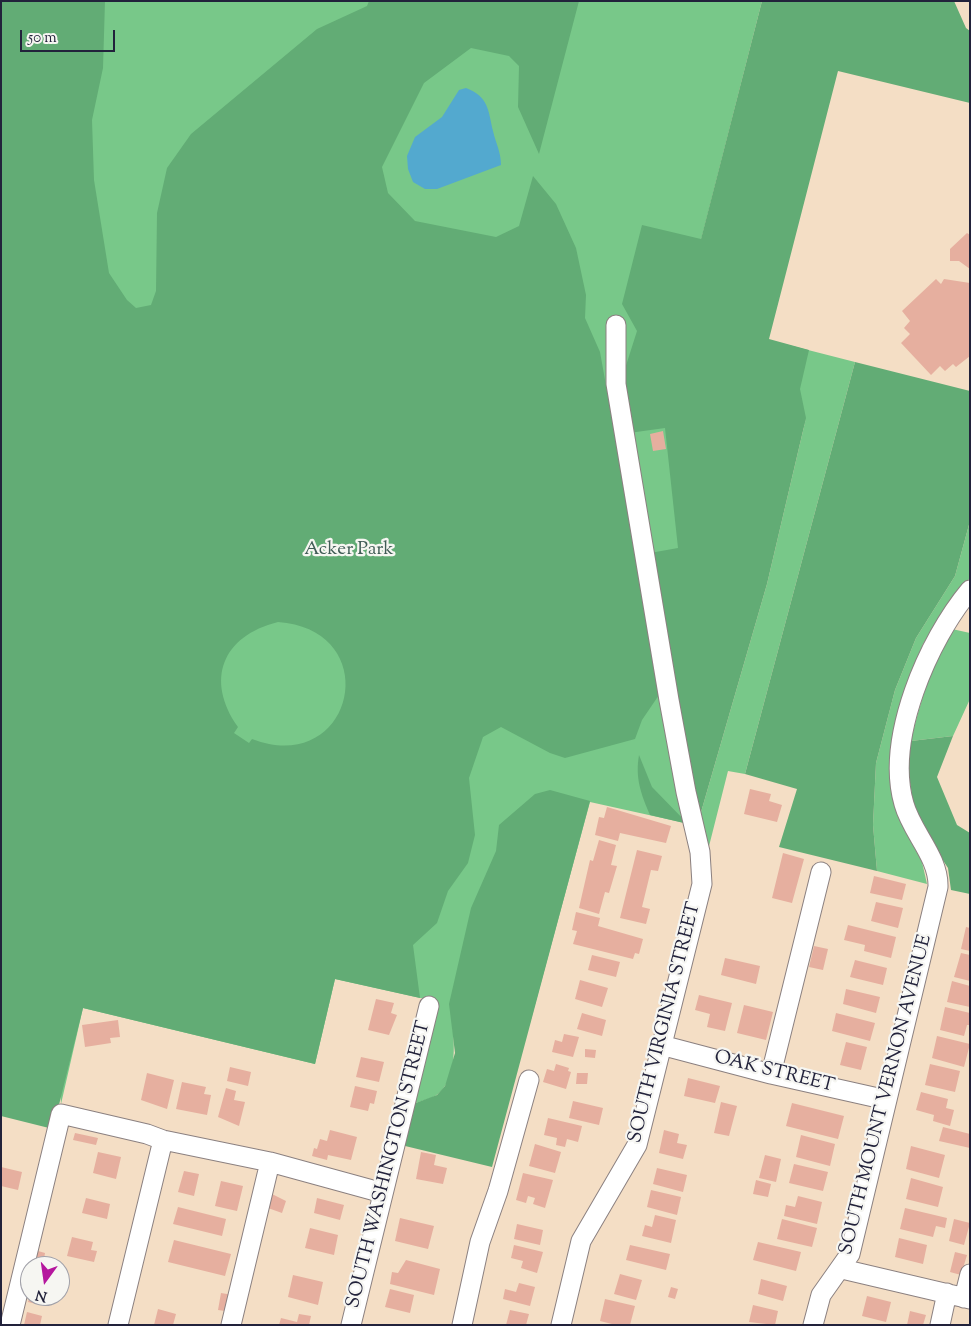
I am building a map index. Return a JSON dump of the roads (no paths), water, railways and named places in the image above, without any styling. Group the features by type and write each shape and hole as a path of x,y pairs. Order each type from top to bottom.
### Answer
{"street":[{"name":"SOUTH VIRGINIA STREET","path":"561,1325 581,1241 637,1145 702,884 700,852 670,709 616,384 616,325"},
{"name":"SOUTH MOUNT VERNON AVENUE","path":"813,1325 822,1296 832,1278 842,1269 850,1254 938,887 938,876 934,863 910,821 904,804 899,770 900,750 909,712 928,655 948,617 970,590"},
{"path":"771,1074 821,872"},
{"name":"SOUTH WASHINGTON STREET","path":"351,1325 429,1006"},
{"name":"OAK STREET","path":"661,1045 771,1074 887,1100"},
{"path":"462,1325 480,1242 498,1191 529,1080"},
{"path":"10,1325 61,1114 147,1134 163,1140 270,1162 383,1194"},
{"path":"118,1325 163,1140"},
{"path":"231,1325 270,1162"},
{"path":"842,1269 960,1297"},
{"path":"940,1325 960,1297 970,1274"}],"water":[{"path":"466,88 479,96 486,105 501,165 437,189 425,189 413,182 408,169 407,156 415,137 442,117 459,90"}],"park label":[{"name":"Acker Park","path":"349,551"}]}
